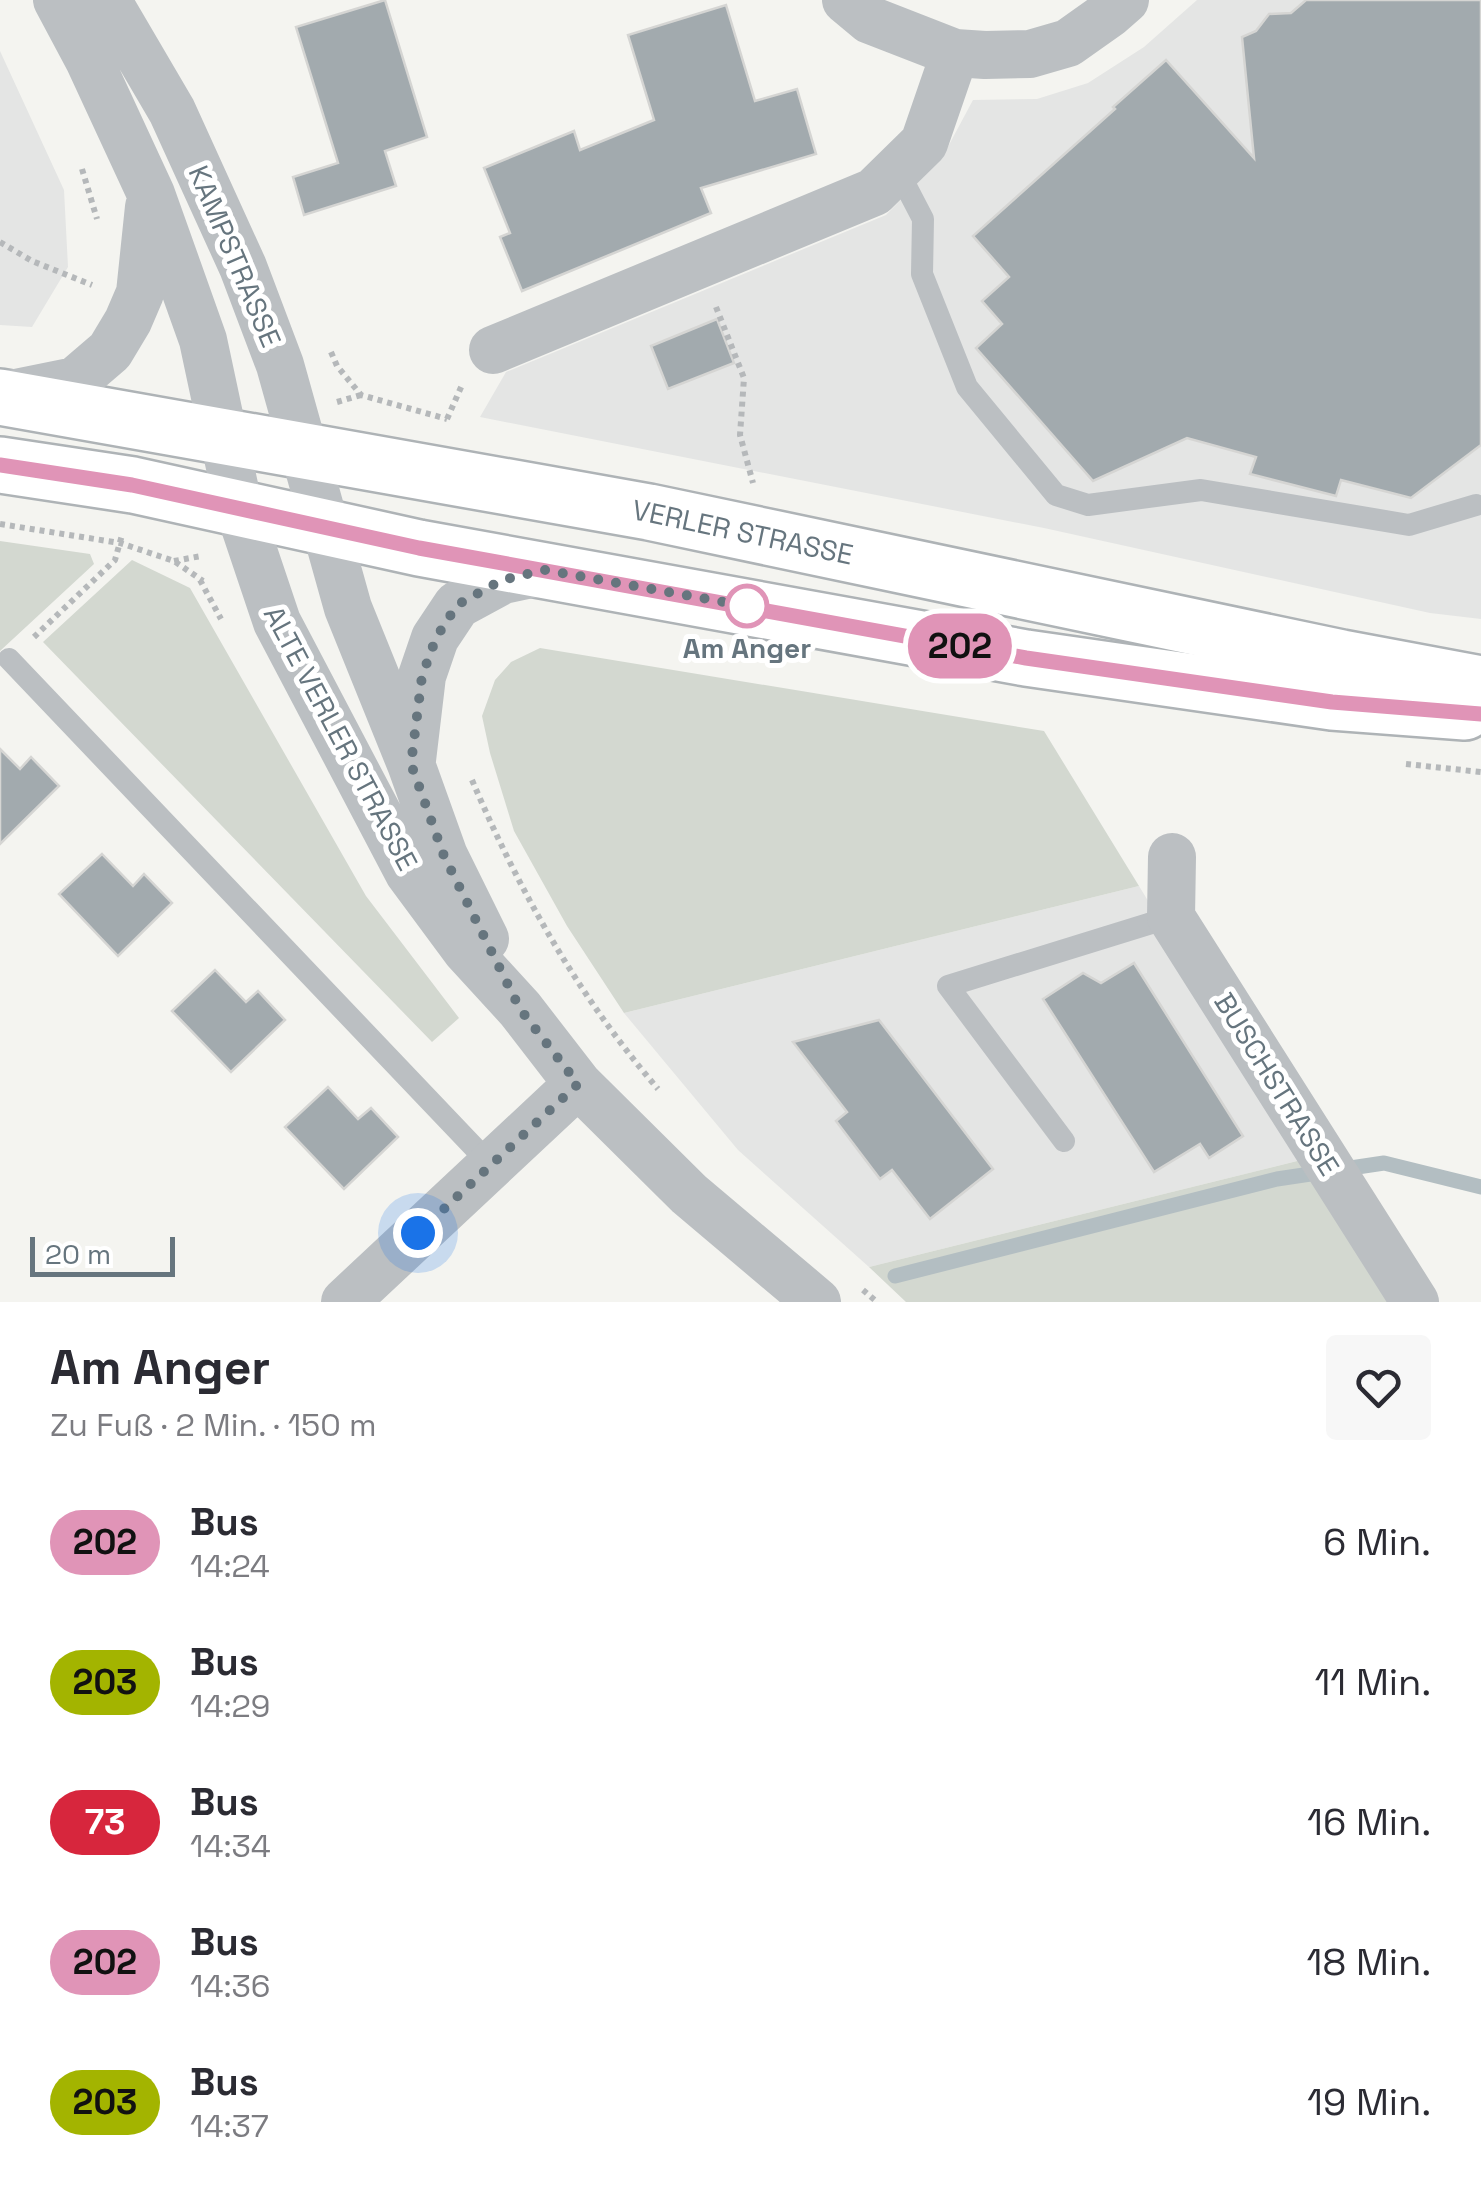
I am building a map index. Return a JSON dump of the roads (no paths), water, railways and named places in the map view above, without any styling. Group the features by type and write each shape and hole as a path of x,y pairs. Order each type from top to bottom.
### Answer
{"main road":[{"name":"VERLER STRASSE","path":"0,397 648,512 1481,684"},
{"path":"0,465 132,485 419,548 1026,658 1332,702 1481,714"}],"street":[{"name":"KAMPSTRASSE","path":"57,0 150,194 203,340 225,436"},
{"name":"KAMPSTRASSE","path":"107,0 172,111 243,268 280,365 325,528"},
{"path":"846,0 870,20 955,53 985,55 1030,54 1068,43 1125,0"},
{"path":"493,350 874,192 924,143 955,53"},
{"name":"KAMPSTRASSE","path":"0,397 75,381 110,351 140,292 150,194"},
{"name":"ALTE VERLER STRASSE","path":"225,436 239,510 277,622 409,872 466,950 520,1009 578,1084 689,1194 818,1302"},
{"name":"ALTE VERLER STRASSE","path":"325,528 348,608 444,856 520,1009"},
{"name":"ALTE VERLER STRASSE","path":"411,764 422,676 436,638 457,605 502,580 545,570"},
{"path":"1171,917 1172,858"},
{"name":"BUSCHSTRASSE","path":"1171,917 1415,1302"},
{"path":"344,1302 578,1084"}],"lane":[{"path":"897,169 923,219 922,274 966,387 1056,495 1088,505 1201,490 1408,526 1476,505"},
{"path":"9,660 490,1164"},
{"path":"1064,1141 948,986 1171,917"}],"waterway":[{"path":"895,1276 1277,1179 1384,1163 1481,1187"}],"place":[{"name":"Am Anger","path":"747,606"}]}
